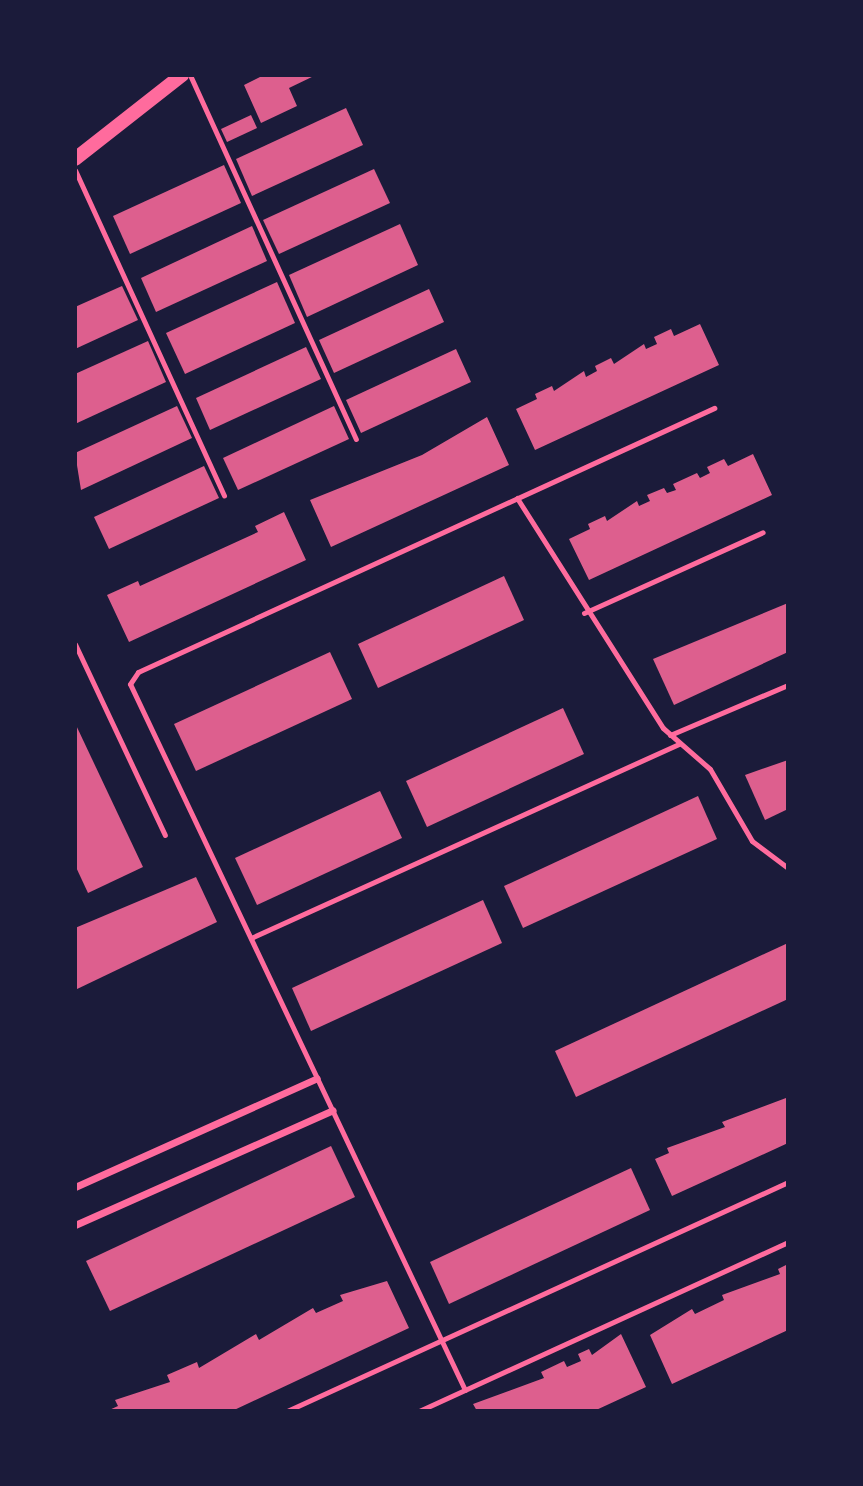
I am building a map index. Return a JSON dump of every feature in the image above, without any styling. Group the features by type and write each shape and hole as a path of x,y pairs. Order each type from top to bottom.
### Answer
{"main road":[{"path":"75,159 182,75"}],"street":[{"path":"75,1187 317,1078"},
{"path":"75,1225 333,1110"}],"lane":[{"path":"190,75 356,439"},
{"path":"75,170 224,495"},
{"path":"465,1390 130,684 138,671 714,408"},
{"path":"517,498 584,613 670,734 710,769 752,841 788,868"},
{"path":"584,613 763,532"},
{"path":"75,644 165,835"},
{"path":"670,734 788,685"},
{"path":"251,938 680,743"},
{"path":"287,1411 788,1182"},
{"path":"419,1411 788,1242"}],"building":[{"path":"264,75 316,75 289,88 297,106 261,123 244,85"},
{"path":"346,108 363,145 252,196 236,159"},
{"path":"251,115 257,128 227,142 221,129"},
{"path":"224,165 241,203 130,254 113,216"},
{"path":"374,169 390,203 279,254 263,220"},
{"path":"400,224 418,265 307,317 289,275"},
{"path":"252,226 267,261 156,312 141,278"},
{"path":"277,282 295,323 185,374 166,333"},
{"path":"122,286 138,320 75,349 75,307"},
{"path":"429,289 444,322 334,373 319,340"},
{"path":"700,324 719,365 535,450 516,409 537,399 535,394 552,386 554,391 584,371 586,377 597,371 595,366 611,358 614,364 644,344 646,349 657,344 654,337 671,329 674,336"},
{"path":"148,341 166,382 75,424 75,374"},
{"path":"306,347 321,379 210,430 196,398"},
{"path":"456,349 471,382 361,433 346,400"},
{"path":"177,406 192,438 81,490 75,453"},
{"path":"334,406 349,439 238,490 223,458"},
{"path":"487,417 509,465 331,547 310,500 422,455"},
{"path":"753,454 772,495 589,580 569,539 590,529 588,524 605,516 607,521 637,501 639,506 650,501 647,495 664,488 667,493 676,490 673,484 697,473 700,478 710,473 707,467 724,459 728,466"},
{"path":"204,466 219,498 109,549 94,517"},
{"path":"284,512 306,560 129,642 107,595 138,581 140,586 258,532 255,526"},
{"path":"504,576 524,620 378,688 358,644"},
{"path":"788,603 788,652 674,705 653,659"},
{"path":"330,652 352,699 196,771 174,724"},
{"path":"563,708 584,754 427,827 406,781"},
{"path":"75,723 143,867 88,893 75,865"},
{"path":"788,760 788,809 765,820 745,775"},
{"path":"380,791 402,838 257,905 235,858"},
{"path":"698,796 717,839 523,928 504,886"},
{"path":"196,877 217,922 75,990 75,928"},
{"path":"483,900 502,943 311,1031 292,988"},
{"path":"788,943 788,999 576,1097 555,1051"},
{"path":"788,1092 788,1143 672,1196 655,1159 669,1153 667,1148 725,1127 722,1122 786,1098"},
{"path":"331,1146 355,1197 110,1311 86,1261"},
{"path":"631,1168 650,1210 449,1304 430,1262"},
{"path":"788,1264 788,1330 672,1384 650,1335 692,1309 695,1314 724,1300 722,1295 780,1274 778,1269"},
{"path":"387,1281 409,1328 232,1411 107,1411 118,1406 115,1400 170,1382 167,1375 197,1362 199,1368 256,1334 259,1340 313,1308 316,1313 343,1301 340,1295"},
{"path":"621,1334 646,1387 594,1411 477,1411 473,1404 544,1378 541,1372 564,1361 567,1367 581,1361 578,1354 589,1349 592,1355"}]}
